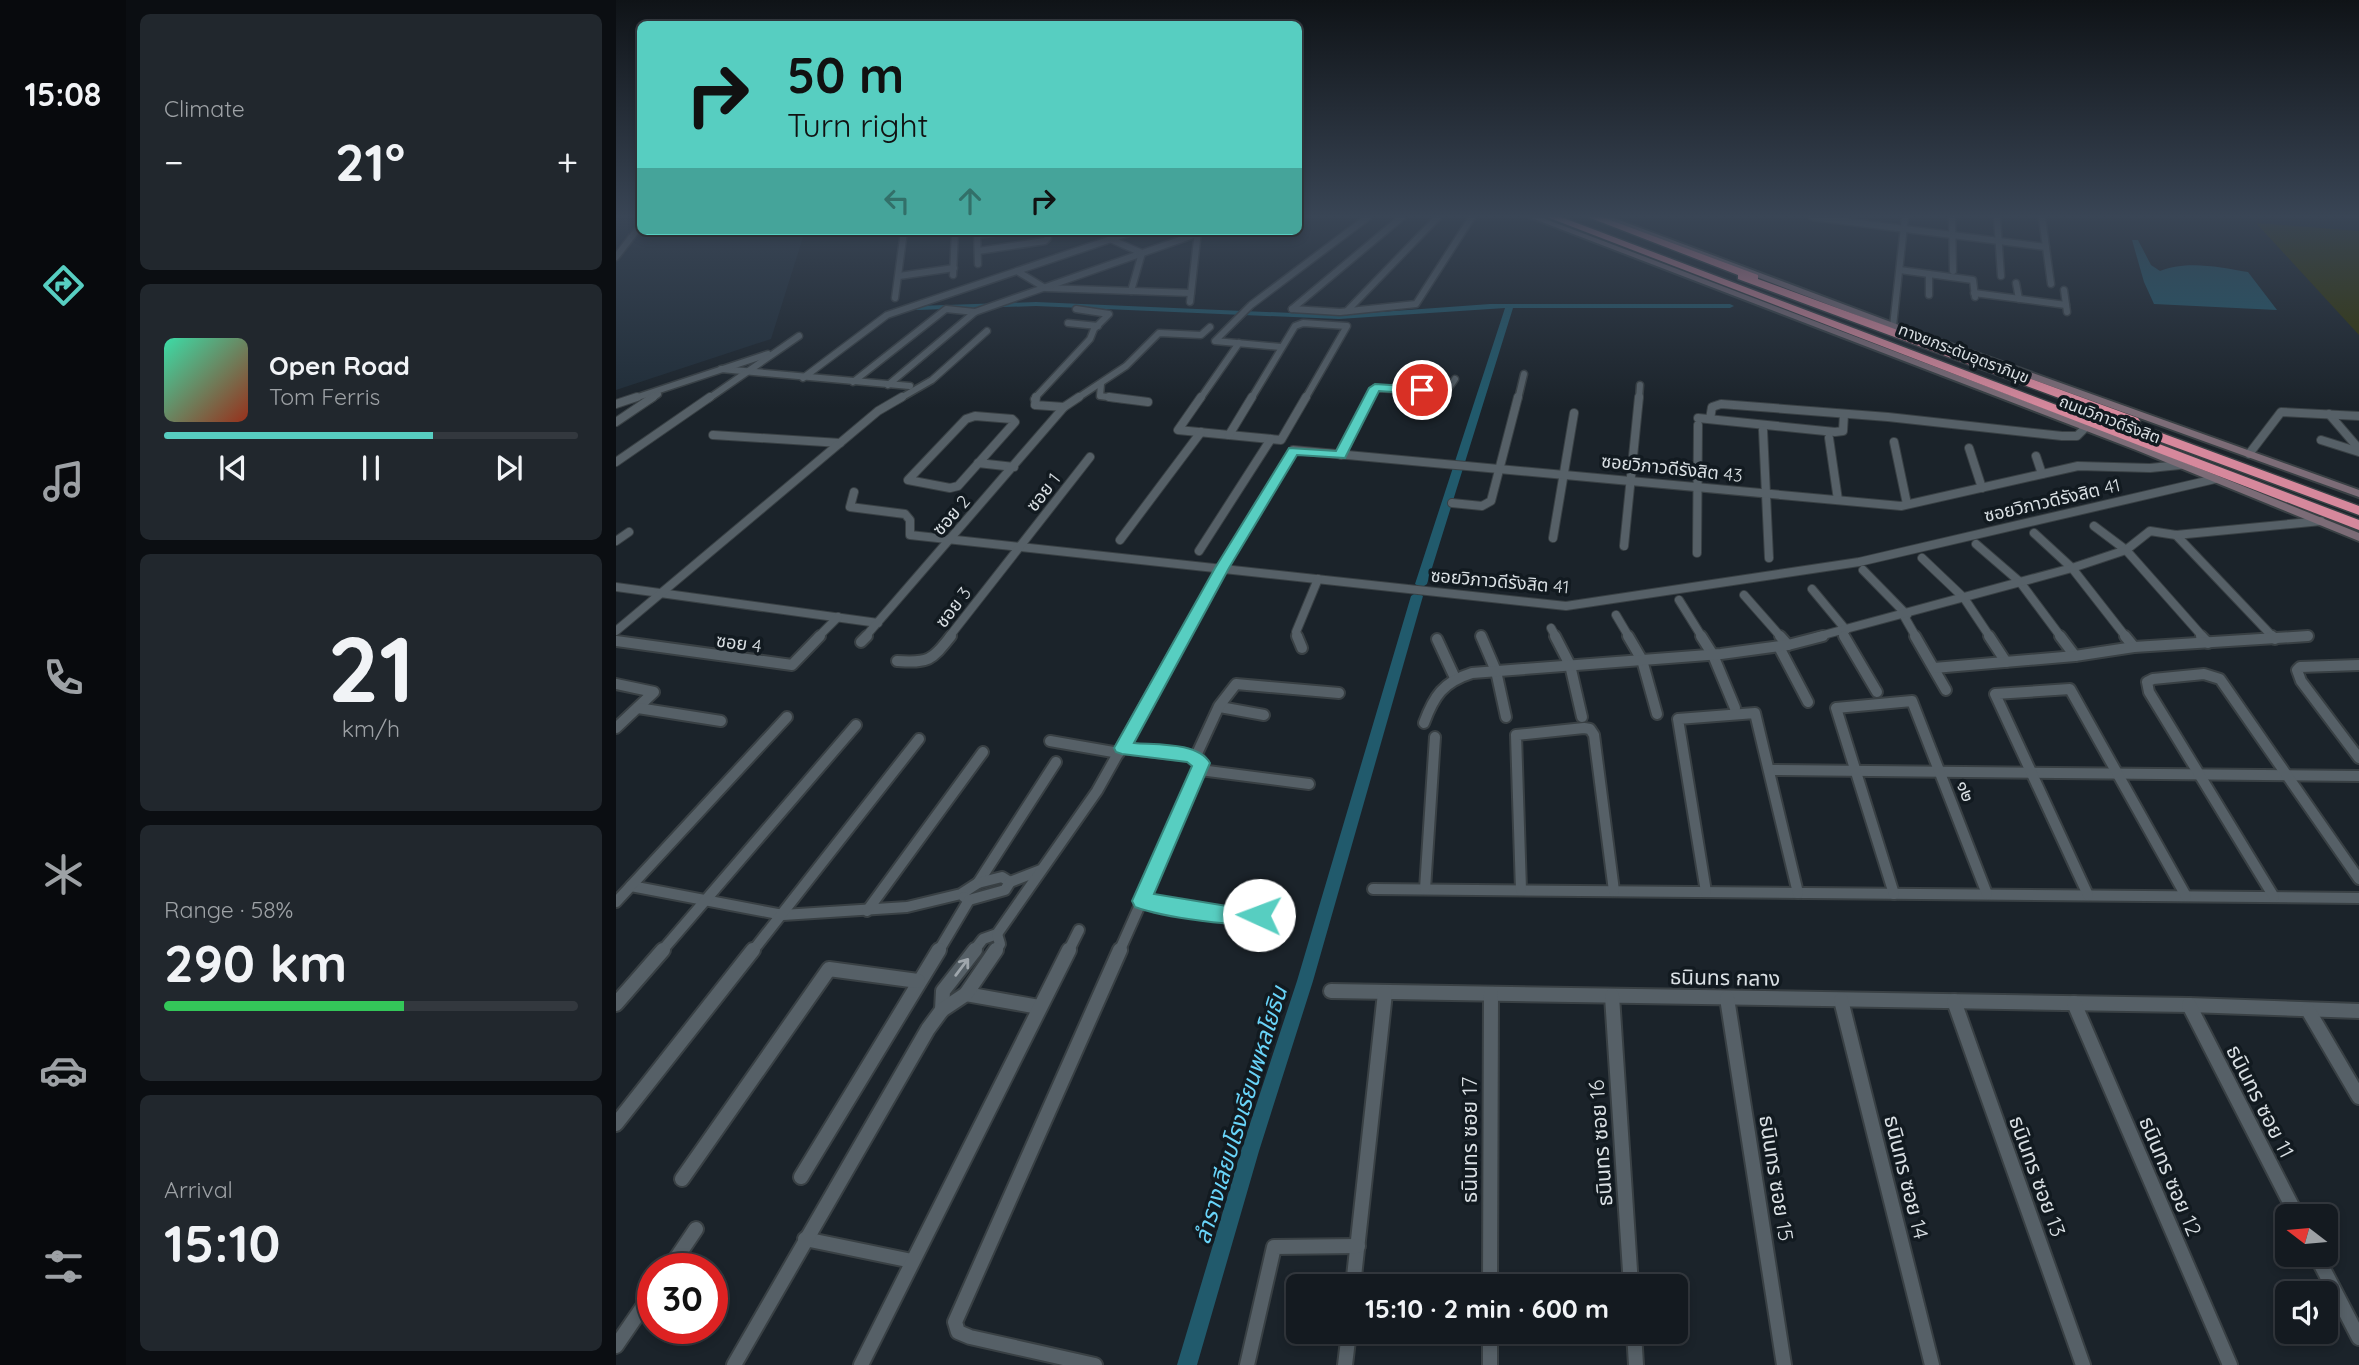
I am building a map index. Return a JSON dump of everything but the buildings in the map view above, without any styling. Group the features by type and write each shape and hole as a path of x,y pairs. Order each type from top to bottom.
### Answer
{"highway":[{"path":"1708,281 1832,330"},
{"name":"ถนนวิภาวดีรังสิต","path":"1717,281 2359,527"},
{"name":"ทางยกระดับอุตราภิมุข","path":"1727,281 2359,519"},
{"name":"ทางยกระดับอุตราภิมุข","path":"1746,281 2359,505"},
{"name":"ถนนวิภาวดีรังสิต","path":"1754,281 2359,505"},
{"path":"1771,281 1814,296"},
{"path":"1913,356 1969,383"},
{"path":"2062,395 2144,421 2317,484 2359,505"},
{"path":"2098,400 2144,421"},
{"path":"2140,448 2181,460 2328,521 2359,527"}],"main road":[{"name":"ถนนวิภาวดีรังสิต","path":"1702,281 2328,521 2359,537"},
{"name":"ถนนวิภาวดีรังสิต","path":"1773,281 2359,494"}],"street":[{"path":"895,298 898,281"},
{"path":"803,379 887,315 988,281"},
{"path":"1033,281 1045,288 1191,293"},
{"path":"888,385 975,312 1065,281"},
{"path":"1078,281 1079,289"},
{"path":"1131,291 1134,281"},
{"path":"1190,302 1193,281"},
{"path":"1281,347 1215,341 1262,296 1283,281"},
{"path":"1326,281 1292,309 1346,312 1416,304 1431,281"},
{"path":"1346,312 1376,281"},
{"path":"1893,326 1899,281"},
{"path":"1929,281 1929,295"},
{"path":"1973,281 1975,296 2019,299 2067,308 2064,290"},
{"path":"2016,283 2019,299"},
{"path":"853,382 947,309 975,312"},
{"path":"1064,407 1035,405 1034,399 1090,339 1108,312 1076,309"},
{"path":"1068,323 1098,326"},
{"path":"1229,435 1281,347 1298,324 1347,326 1281,440 1229,435 1201,432 1178,430 1239,344"},
{"name":"ซอย 2","path":"861,642 1064,407 1126,366 1159,333 1201,335 1210,327"},
{"path":"616,631 878,411 932,380 987,331"},
{"path":"616,462 799,336"},
{"path":"616,404 778,352"},
{"path":"721,369 803,379 910,386"},
{"path":"1452,503 1482,506 1490,501 1524,374"},
{"path":"1340,455 1375,388 1446,392 1455,379"},
{"path":"1101,384 1100,396 1148,402"},
{"path":"1624,546 1640,385"},
{"path":"616,422 667,387"},
{"path":"1710,419 1712,407 1717,404 2062,436 2077,436 2085,428"},
{"path":"2249,454 2281,412 2359,416"},
{"path":"1553,538 1574,413"},
{"path":"1697,553 1698,422 1710,419 1835,432 1843,431 1844,414"},
{"path":"2329,414 2359,451"},
{"path":"970,417 1015,420 978,463 954,487 908,480 970,417"},
{"path":"1763,430 1769,558"},
{"path":"1120,540 1201,432"},
{"path":"713,435 840,443"},
{"path":"1829,438 1838,500"},
{"path":"1199,551 1271,439"},
{"path":"2321,440 2359,451"},
{"path":"1894,442 1908,504"},
{"path":"1969,448 1982,488"},
{"name":"ซอยวิภาวดีรังสิต 43","path":"1222,568 1293,450 1838,500 1908,504 2042,474 2096,465 2150,468 2180,465"},
{"path":"2035,456 2042,474"},
{"name":"ซอย 1","path":"1020,546 1090,457"},
{"path":"978,463 1014,467"},
{"name":"ซอยวิภาวดีรังสิต 41","path":"854,492 850,507 905,514 910,520 910,535 1566,606 1859,562 2214,479"},
{"path":"1424,723 1441,686 1455,678 1496,671 1713,655 1783,646 2073,568 2126,550 2150,531 2176,535 2328,521"},
{"path":"2094,526 2126,550 2208,643"},
{"path":"616,541 629,532"},
{"path":"2034,533 2073,568 2134,647"},
{"path":"2176,535 2275,639"},
{"path":"1976,544 2020,582 2075,656"},
{"name":"ซอย 3","path":"897,661 923,663 934,657 1020,546"},
{"path":"1922,558 1964,598 2006,662"},
{"path":"942,1010 943,991 983,939 997,933 1043,869 1121,750 1222,568"},
{"path":"1863,570 1905,615 1946,690"},
{"path":"1302,648 1296,632 1318,579"},
{"path":"616,587 878,623"},
{"path":"1812,589 1843,631 1877,692"},
{"path":"1744,595 1783,646 1808,702"},
{"path":"1679,600 1713,655 1735,708"},
{"path":"1616,615 1642,660 1657,715"},
{"name":"ซอย 4","path":"616,641 792,665 838,617"},
{"path":"1551,628 1570,665 1582,717"},
{"path":"1481,635 1496,671 1506,718"},
{"path":"1934,668 2075,656 2134,647 2308,636"},
{"path":"1437,639 1455,678"},
{"path":"2359,665 2300,667 2297,670 2301,681 2359,758"},
{"path":"2274,897 2149,692 2147,682 2204,674 2217,677 2359,879"},
{"path":"616,684 654,692 616,727"},
{"path":"1095,1365 970,1337 958,1332 955,1322 1142,901 1231,687 1236,684 1339,693"},
{"path":"2088,895 1994,694 2070,688 2186,896"},
{"name":"๑๒","path":"1854,771 1836,708 1912,701 1987,894"},
{"path":"638,708 721,721"},
{"path":"1220,708 1264,715"},
{"path":"1706,892 1678,719 1755,713 1798,893"},
{"path":"616,902 788,717"},
{"path":"616,1004 856,725"},
{"path":"1521,890 1516,735 1584,728 1590,729 1594,735 1614,891"},
{"path":"1425,889 1435,737"},
{"path":"616,1124 778,914 919,739"},
{"path":"1050,741 1121,750 1309,784"},
{"path":"867,911 983,752"},
{"path":"801,1177 965,897 978,883 1056,762"},
{"path":"1769,770 2359,776"},
{"path":"1854,771 1894,894"},
{"path":"631,886 778,914 867,911 1005,890 1010,882 1043,869"},
{"path":"978,883 1002,877 1010,882"},
{"path":"1373,889 2359,898"},
{"path":"1142,901 1239,916 1259,915"},
{"path":"861,1365 1079,930"},
{"path":"734,1365 896,1080 942,1010 966,994 1000,944 997,933"},
{"path":"682,1179 820,979 829,970 918,981"},
{"name":"ธนินทร กลาง","path":"1331,991 2189,1005 2359,1012"},
{"path":"1354,1274 1385,993"},
{"path":"966,994 1039,1007"},
{"name":"ธนินทร ซอย 17","path":"1490,1274 1491,994"},
{"name":"ธนินทร ซอย 16","path":"1612,996 1630,1274"},
{"name":"ธนินทร ซอย 15","path":"1727,998 1784,1365"},
{"name":"ธนินทร ซอย 14","path":"1841,1000 1932,1365"},
{"name":"ธนินทร ซอย 13","path":"1954,1001 2083,1365"},
{"name":"ธนินทร ซอย 12","path":"2074,1003 2230,1365"},
{"name":"ธนินทร ซอย 11","path":"2189,1005 2291,1204"},
{"path":"2308,1010 2359,1097"},
{"path":"680,1253 696,1229"},
{"path":"805,1239 912,1261"},
{"path":"1247,1365 1274,1247 1358,1246"},
{"path":"2322,1267 2359,1338"},
{"path":"616,1346 637,1315"},
{"path":"1345,1365 1348,1344"},
{"path":"1490,1344 1490,1365"},
{"path":"1635,1344 1636,1365"}],"shaded area":[{"path":"616,281 789,281 771,339 616,390"},
{"path":"2309,281 2359,281 2359,335"}],"water":[{"path":"2255,281 2277,310 2154,304 2144,282"}],"waterway":[{"path":"917,308 1036,304 1339,317 1510,306"},
{"name":"ลำรางเลียบโรงเรียนพหลโยธิน","path":"1421,584 1510,306"},
{"path":"1510,306 1730,306"},
{"name":"ลำรางเลียบโรงเรียนพหลโยธิน","path":"1187,1365 1250,1151 1305,981 1417,596"}],"route":[{"path":"1259,915 1239,916 1142,901 1202,763 1191,756 1122,748 1222,568 1293,450 1340,455 1375,388 1378,386 1422,390"}]}
